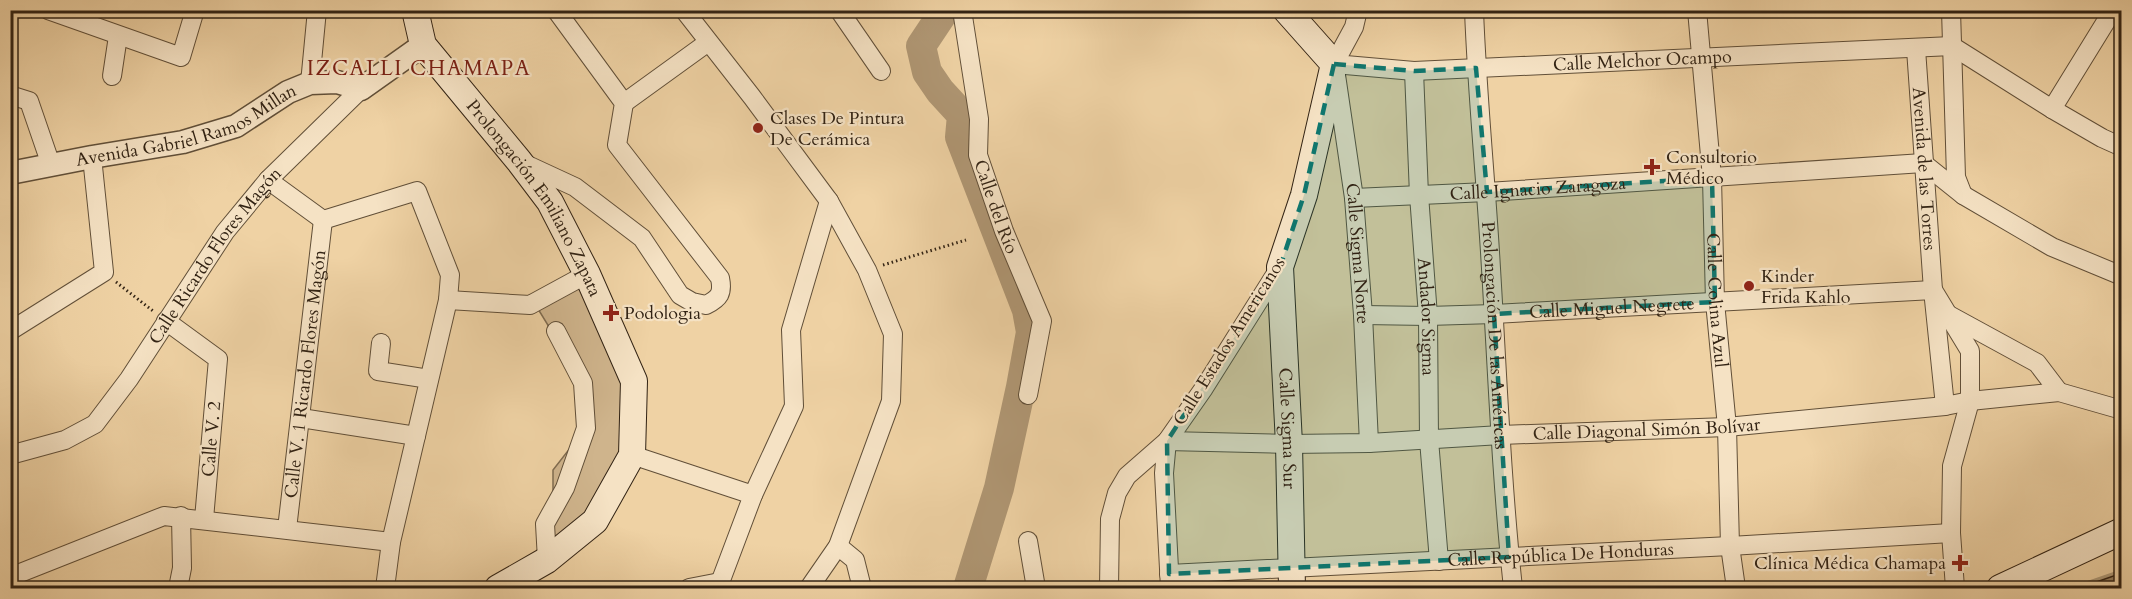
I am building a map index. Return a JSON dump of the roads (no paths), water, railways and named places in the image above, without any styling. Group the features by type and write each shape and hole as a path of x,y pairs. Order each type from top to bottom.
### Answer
{"main road":[{"name":"Prolongación Emiliano Zapata","path":"415,10 423,45 550,202 586,274 634,381 632,455 595,520 547,560 498,588"},
{"path":"1286,10 1334,64"},
{"name":"Calle Estados Americanos","path":"1280,267 1304,195 1334,64"},
{"name":"Calle Sigma Sur","path":"1280,267 1289,444 1292,578"},
{"path":"2005,587 2121,531"}],"street":[{"path":"48,10 181,57 195,10"},
{"path":"310,83 317,10"},
{"path":"556,10 624,103"},
{"path":"684,10 829,201 867,270 893,334 891,400 838,546 809,588"},
{"path":"839,10 881,71"},
{"name":"Calle del Río","path":"962,10 979,119 978,155 1004,231 1042,321 1028,395"},
{"name":"Calle Estados Americanos","path":"1334,64 1354,27 1358,10"},
{"name":"Prolongación De las Américas","path":"1474,10 1476,68 1487,192 1509,557 1513,588"},
{"name":"Calle Colina Azul","path":"1697,10 1712,178 1715,302 1727,427 1730,546 1736,588"},
{"name":"Avenida de las Torres","path":"1951,10 1956,177 1964,195"},
{"path":"2052,109 2112,10"},
{"path":"112,76 118,36"},
{"path":"519,161 575,187 642,238 680,295 692,302 706,305 718,299 722,290 720,278 617,145 624,103 707,43"},
{"name":"Calle Ricardo Flores Magón","path":"13,453 65,440 94,424 129,379 225,232 268,180 361,89 423,45"},
{"path":"1952,46 2052,109 2121,147"},
{"name":"Calle Melchor Ocampo","path":"1334,64 1414,71 1952,46"},
{"name":"Avenida de las Torres","path":"1916,49 1932,290 1945,406"},
{"name":"Calle Sigma Norte","path":"1334,64 1354,198 1363,315 1369,443"},
{"name":"Andador Sigma","path":"1414,71 1419,195 1428,316 1429,440 1439,561"},
{"name":"Avenida Gabriel Ramos Millan","path":"10,173 183,142 236,126 288,92 310,83 337,82 361,89"},
{"path":"10,95 28,101 51,165"},
{"path":"10,331 104,272 92,157"},
{"path":"1923,163 1964,195 2052,247 2121,276"},
{"name":"Calle Ignacio Zaragoza","path":"1354,198 1487,192 1923,163"},
{"path":"268,180 323,220 417,191 450,275 448,300 391,542 385,588"},
{"path":"689,588 719,585 753,495 794,405 791,330 829,201"},
{"name":"Calle V. 1 Ricardo Flores Magón","path":"287,529 323,220"},
{"name":"Calle Estados Americanos","path":"1109,588 1110,519 1117,493 1126,476 1167,441 1204,388 1280,267"},
{"path":"448,300 530,305 586,274"},
{"name":"Avenida de las Torres","path":"1932,290 1970,351 1970,401 1952,466 1951,533 1955,588"},
{"name":"Calle Miguel Negrete","path":"1363,315 1494,314 1932,290"},
{"path":"1945,313 2037,363 2059,392"},
{"name":"Calle V. 2","path":"166,321 218,359 204,519"},
{"path":"547,560 545,524 565,488 586,428 583,383 556,331"},
{"path":"381,343 378,371 429,379"},
{"name":"Calle Diagonal Simón Bolívar","path":"1167,441 1369,443 1501,435 1727,427 1945,406 1970,401 2059,392 2121,410"},
{"path":"301,418 416,436"},
{"path":"1167,441 1164,473 1170,581"},
{"path":"632,455 753,495"},
{"path":"15,576 164,516 181,516 391,542"},
{"path":"178,588 182,568 181,516"},
{"name":"Calle República De Honduras","path":"1170,581 1292,578 1439,561 1951,533"},
{"path":"1028,541 1036,588"},
{"path":"838,546 855,560 862,588"}],"waterway":[{"path":"945,10 921,46 927,72 940,91 962,115 960,137 1027,310 1031,332 999,488 968,588"}],"place":[{"name":"Clases De Pintura De Cerámica","path":"758,128"},
{"name":"Consultorio Médico","path":"1652,167"},
{"name":"Kinder Frida Kahlo","path":"1749,286"},
{"name":"Podologia","path":"611,313"},
{"name":"Clínica Médica Chamapa","path":"1960,563"}],"district":[{"name":"IZCALLI CHAMAPA","path":"419,68"}]}
